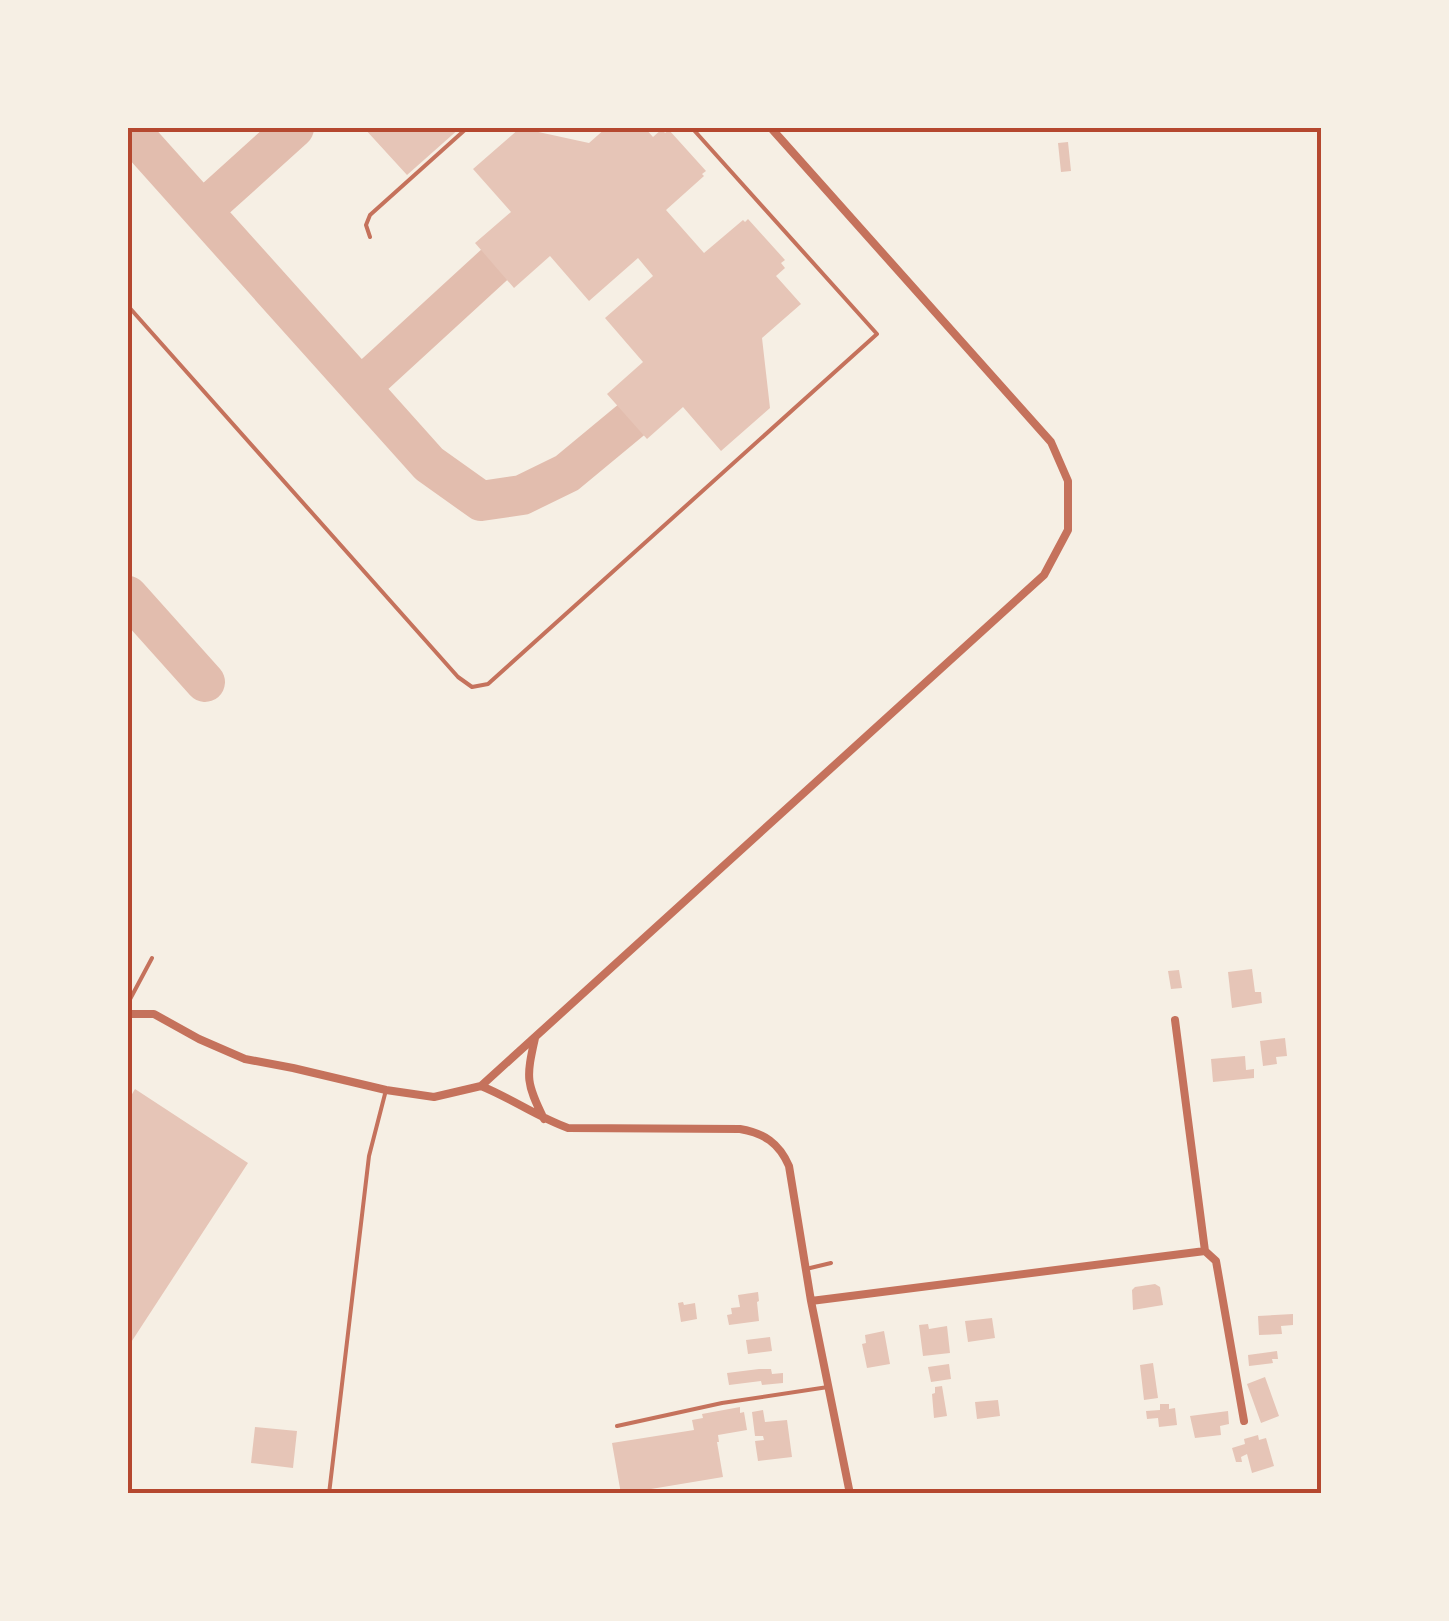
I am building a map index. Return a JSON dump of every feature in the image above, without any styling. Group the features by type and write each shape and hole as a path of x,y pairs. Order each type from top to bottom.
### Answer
{"street":[{"path":"128,1014 154,1014 245,1059 386,1090 434,1097 480,1086 1044,575 1068,530 1068,482 1051,442 772,128"},
{"path":"1174,1020 1205,1251 1216,1261 1244,1421"},
{"path":"536,1036 528,1085 544,1120"},
{"path":"480,1086 504,1095 544,1120 568,1128 740,1129 764,1136 783,1153 789,1166 850,1494"},
{"path":"811,1300 1205,1251"}],"lane":[{"path":"370,237 366,225 370,214 466,128"},
{"path":"128,306 458,678 472,687 488,684 877,334 692,128"},
{"path":"128,1003 152,958"},
{"path":"329,1494 370,1156 386,1090"},
{"path":"806,1268 832,1262"},
{"path":"617,1426 722,1403 828,1387"}],"building":[{"path":"364,128 460,128 407,175"},
{"path":"520,128 589,143 606,128 645,128 653,137 662,129 665,133 669,130 706,171 666,210 704,253 748,219 785,260 781,263 785,268 776,276 801,304 762,338 770,408 721,451 683,407 647,439 607,394 643,362 605,318 653,276 638,258 589,301 550,256 514,288 475,243 511,212 473,169"},
{"path":"1068,142 1071,171 1061,172 1058,143"},
{"path":"1252,969 1255,992 1261,992 1262,1003 1232,1008 1228,972"},
{"path":"1179,970 1182,988 1171,989 1168,971"},
{"path":"1285,1038 1287,1056 1276,1057 1277,1064 1263,1066 1260,1041"},
{"path":"1245,1056 1246,1070 1254,1069 1254,1078 1213,1082 1211,1059"},
{"path":"135,1089 248,1163 128,1347 128,1101"},
{"path":"1155,1284 1160,1287 1163,1305 1133,1310 1132,1290"},
{"path":"758,1292 759,1321 729,1325 727,1315 732,1314 731,1308 740,1307 738,1295"},
{"path":"678,1303 695,1303 697,1319 681,1322"},
{"path":"1293,1314 1293,1325 1281,1326 1282,1334 1259,1335 1258,1316"},
{"path":"992,1318 995,1338 968,1342 965,1321"},
{"path":"928,1324 929,1329 947,1326 950,1353 923,1356 919,1325"},
{"path":"884,1331 890,1364 867,1368 862,1344 866,1343 865,1335"},
{"path":"770,1337 772,1351 748,1354 746,1340"},
{"path":"1277,1351 1278,1359 1272,1359 1273,1363 1249,1366 1248,1355"},
{"path":"1153,1363 1158,1398 1144,1400 1140,1365"},
{"path":"949,1364 951,1379 931,1382 928,1367"},
{"path":"759,1369 783,1373 783,1383 729,1385 727,1373"},
{"path":"1265,1377 1279,1416 1261,1423 1247,1384"},
{"path":"942,1386 947,1416 934,1418 932,1394 935,1387"},
{"path":"998,1400 1000,1416 977,1419 975,1402"},
{"path":"1160,1404 1175,1408 1177,1425 1159,1427 1158,1418 1147,1419 1146,1411 1160,1410"},
{"path":"740,1407 747,1430 718,1435 723,1477 621,1494 612,1443 694,1430 692,1420 703,1418 702,1414"},
{"path":"763,1410 765,1422 787,1420 792,1457 758,1461 755,1441 764,1440 763,1436 755,1436 752,1412"},
{"path":"1228,1411 1229,1424 1220,1426 1221,1435 1195,1438 1190,1416"},
{"path":"255,1427 297,1431 293,1468 251,1463"},
{"path":"1258,1435 1259,1440 1266,1438 1274,1466 1252,1473 1247,1454 1241,1457 1242,1462 1236,1462 1232,1448"}],"taxiway":[{"path":"128,128 429,464 481,501 522,495 567,473 631,420"},
{"path":"203,210 294,128"},
{"path":"362,386 494,265"},
{"path":"128,596 205,682"}]}
